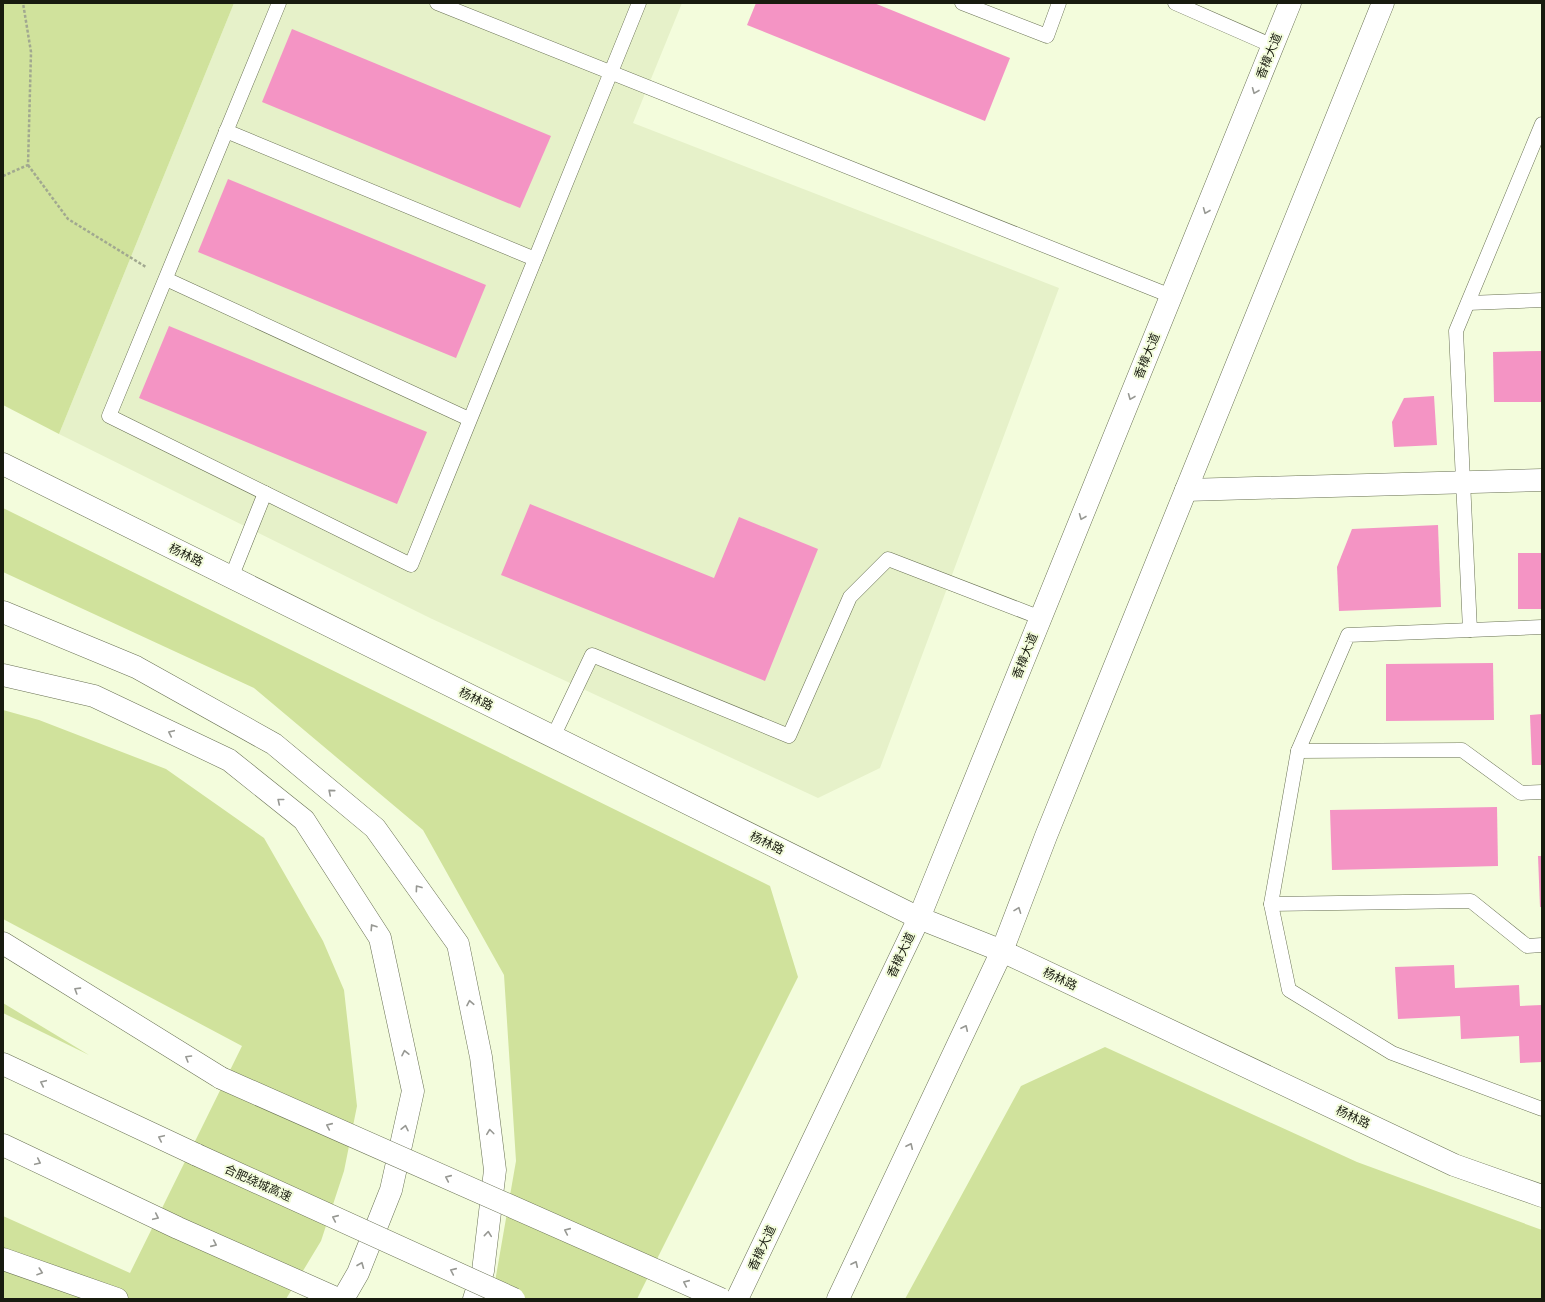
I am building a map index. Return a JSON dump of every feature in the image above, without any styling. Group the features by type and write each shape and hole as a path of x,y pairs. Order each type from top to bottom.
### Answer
{"main road":[{"name":"香樟大道","path":"737,1299 919,918 1290,3"},
{"path":"838,1299 1002,951 1049,828 1383,3"},
{"name":"杨林路","path":"3,464 919,918 1002,951 1454,1165 1542,1196"},
{"path":"1186,490 1542,480"},
{"path":"3,612 136,667 274,744 375,828 458,944 481,1057 495,1170 484,1271 474,1299"},
{"path":"3,675 94,696 229,760 304,820 380,938 413,1091 391,1190 358,1273 343,1299"},
{"path":"3,944 221,1078 721,1299"},
{"name":"合肥绕城高速","path":"3,1064 196,1155 514,1299"},
{"path":"3,1145 178,1228 338,1299"},
{"path":"3,1259 117,1299"}],"lane":[{"path":"279,3 109,416 411,565 639,3"},
{"path":"437,3 1172,296"},
{"path":"962,3 1047,36 1059,3"},
{"path":"1174,3 1273,46"},
{"path":"1470,630 1456,331 1536,152 1542,124"},
{"path":"226,131 536,259"},
{"path":"166,279 469,419"},
{"path":"1468,302 1542,300"},
{"path":"231,578 265,493"},
{"path":"553,737 592,654 789,736 850,597 888,559 1041,618"},
{"path":"1542,627 1348,635 1298,751 1271,904 1289,990 1392,1053 1542,1109"},
{"path":"1298,751 1462,750 1521,793 1542,792"},
{"path":"1271,904 1471,901 1527,946 1542,945"}],"path":[{"path":"23,3 31,52 28,165 68,219 166,279"},
{"path":"3,176 28,165"}],"shaded area":[{"path":"234,3 682,3 633,123 1059,288 880,768 818,798 430,618 59,434"}],"green space":[{"path":"3,3 234,3 59,434 3,405"},
{"path":"3,508 770,886 798,977 637,1299 492,1299 516,1161 504,975 423,830 254,688 3,572"},
{"path":"3,710 39,720 166,769 264,838 323,941 344,990 357,1106 344,1171 321,1241 286,1299 3,1299 3,1216 130,1273 242,1046 3,919"},
{"path":"3,1003 89,1055 3,1013"},
{"path":"1105,1047 1357,1162 1542,1230 1542,1299 905,1299 1021,1086"}],"building":[{"path":"756,3 874,3 1010,58 985,121 747,25"},
{"path":"292,29 551,136 520,208 262,102"},
{"path":"228,179 486,285 456,358 198,252"},
{"path":"169,326 427,432 397,504 139,398"},
{"path":"1542,351 1542,402 1494,402 1493,352"},
{"path":"1434,396 1437,445 1394,447 1392,422 1404,398"},
{"path":"530,504 714,578 739,517 818,549 765,681 501,575"},
{"path":"1438,525 1441,607 1339,611 1337,567 1352,529"},
{"path":"1518,553 1542,553 1542,609 1518,609"},
{"path":"1493,663 1494,720 1386,721 1386,664"},
{"path":"1542,714 1542,765 1532,765 1530,715"},
{"path":"1497,807 1498,866 1332,870 1330,810"},
{"path":"1538,856 1542,856 1542,907 1540,907"},
{"path":"1454,965 1455,988 1519,985 1520,1006 1542,1005 1542,1062 1520,1063 1519,1036 1461,1039 1460,1016 1398,1019 1395,967"}]}
